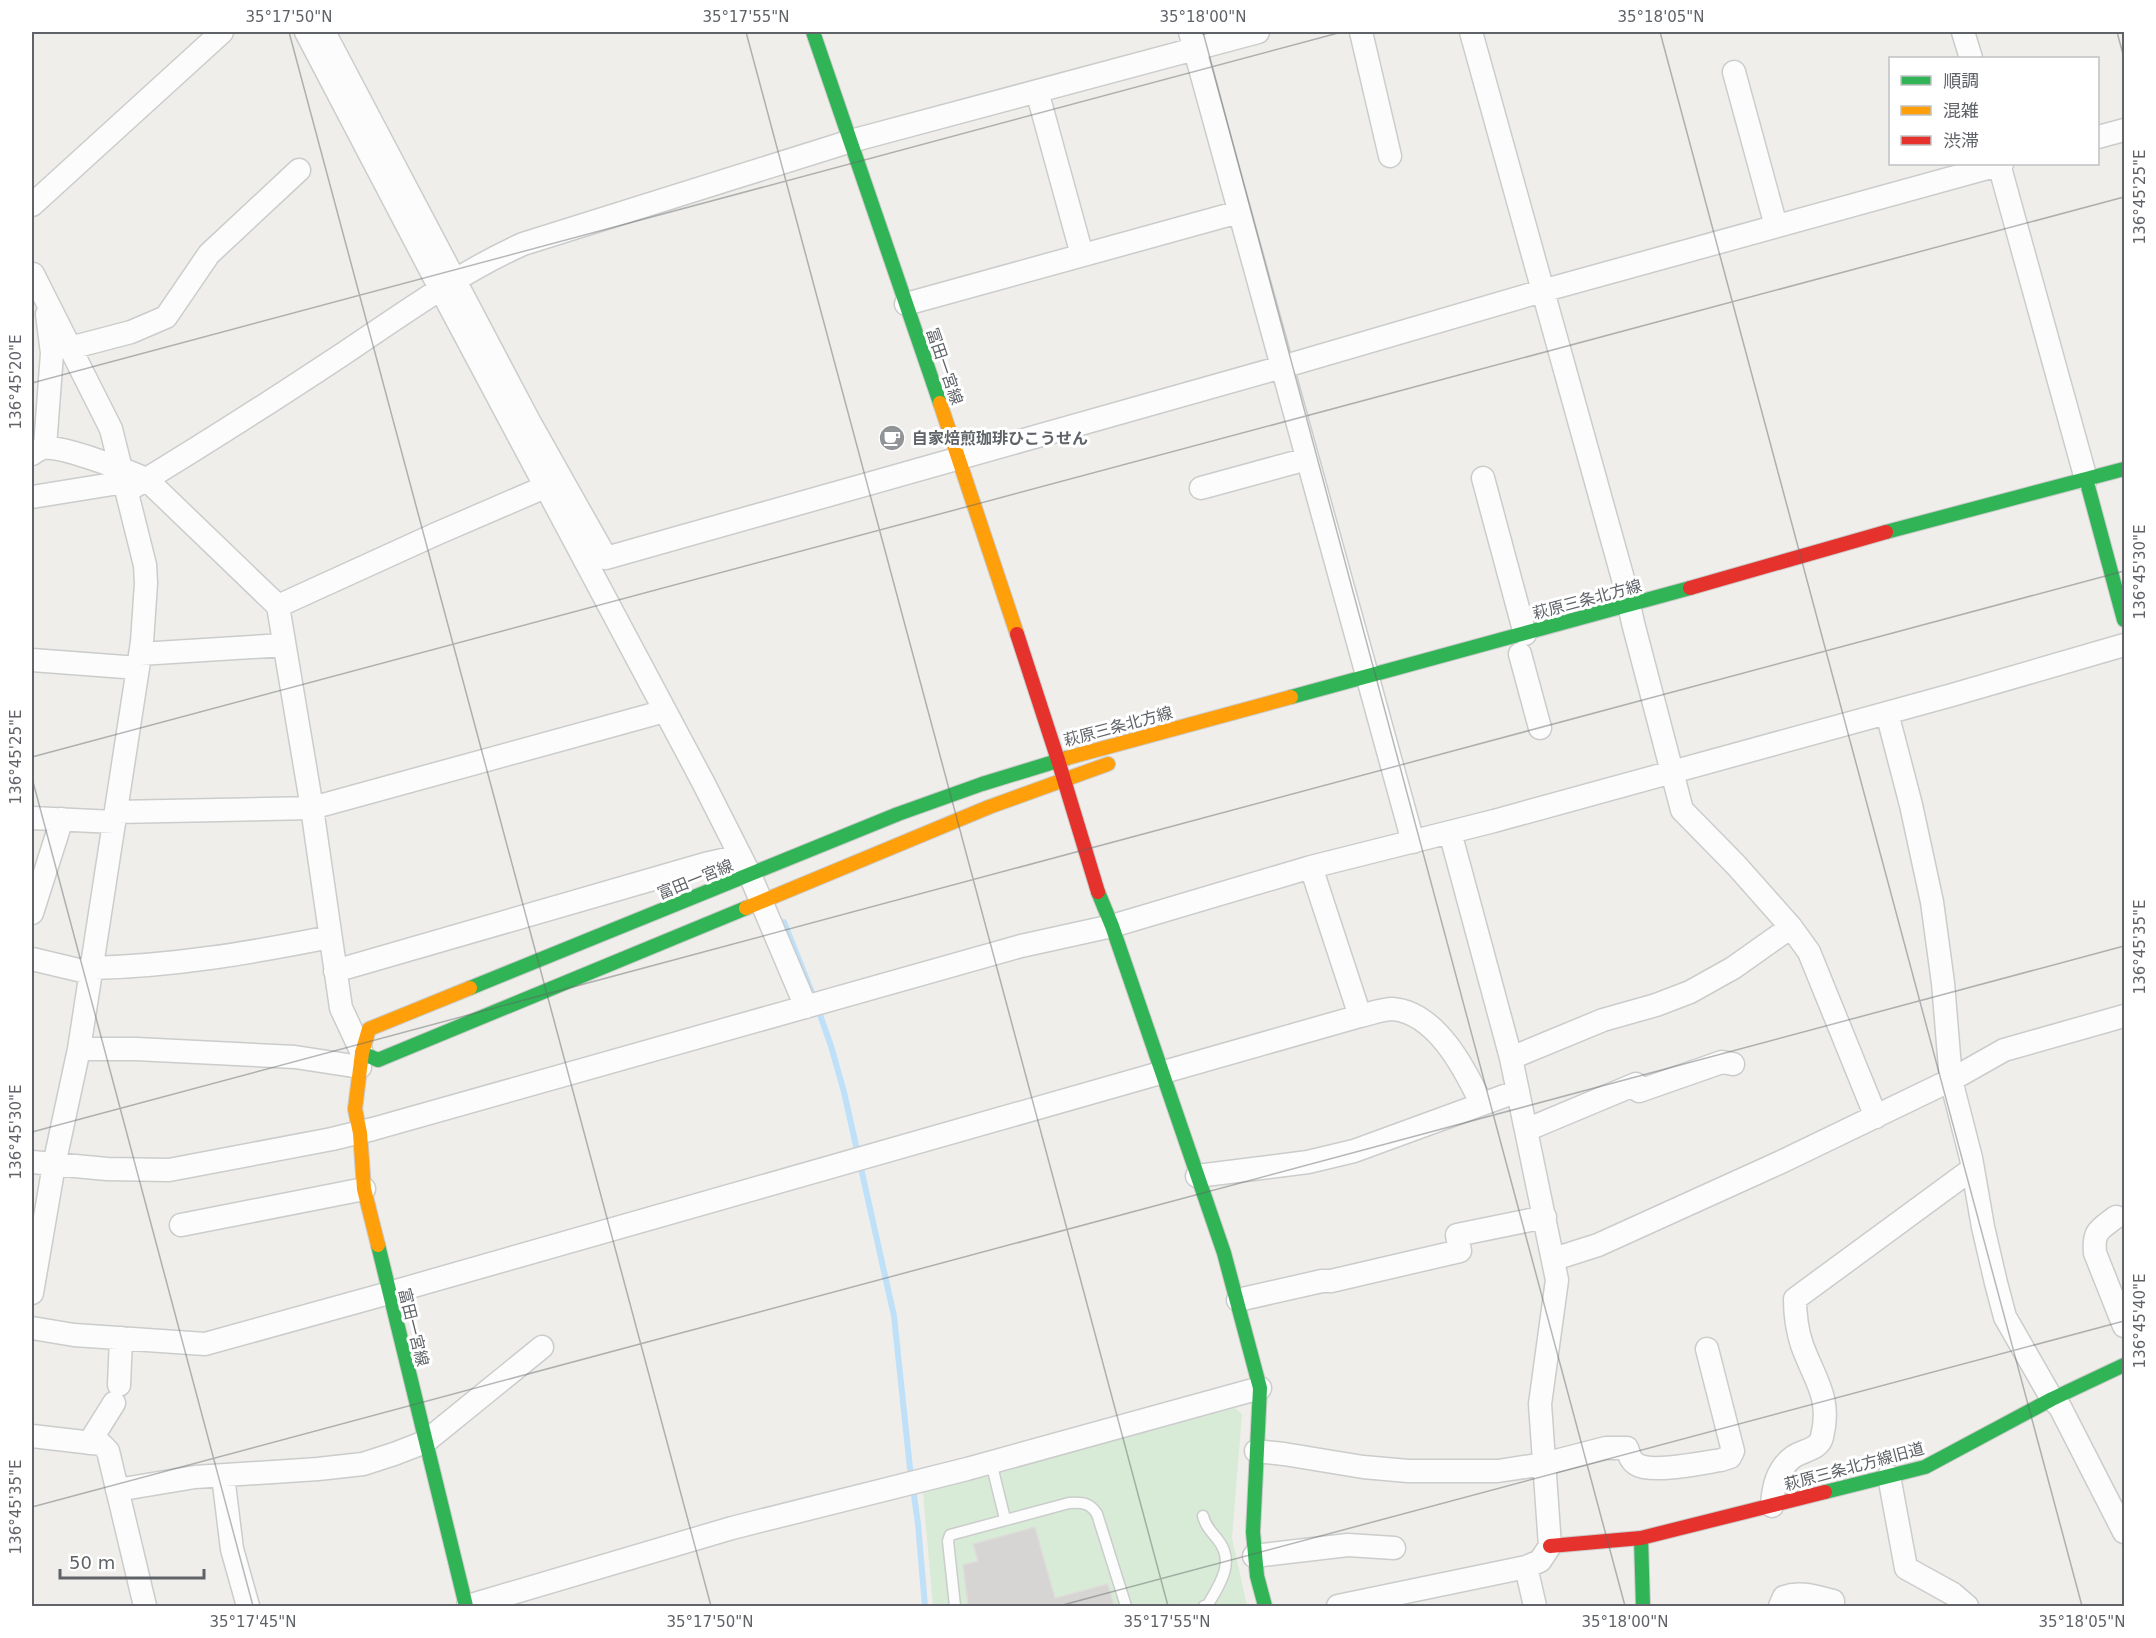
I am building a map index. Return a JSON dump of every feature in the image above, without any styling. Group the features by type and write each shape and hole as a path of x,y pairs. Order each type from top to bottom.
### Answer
{"main road":[{"name":"冨田一宮線","path":"813,32 958,457 1065,781 1097,890 1112,926 1238,1300 1260,1388 1254,1556 1265,1606"},
{"name":"萩原三条北方線","path":"1058,760 1371,690 1521,649 1632,618 1941,516 2090,493 2124,468"},
{"path":"2090,493 2124,620"},
{"name":"富田一宮線","path":"467,1606 364,1189 360,1133 355,1109 361,1060 369,1029 745,866 1058,760"},
{"name":"萩原三条北方線","path":"1065,781 1099,766 1122,760"},
{"path":"361,1060 378,1060 989,807 1065,781"},
{"name":"萩原三条北方線旧道","path":"1550,1546 1641,1538 1925,1467 2052,1399 2124,1365"},
{"path":"1641,1538 1643,1606"}],"street":[{"path":"32,205 222,32"},
{"path":"306,32 606,558 1542,291 1996,165"},
{"path":"324,32 449,285 545,487 704,782 760,901 813,1005"},
{"path":"32,497 129,480 247,417 496,256 550,234 851,141 1037,92 1192,40 1258,32"},
{"path":"1361,32 1390,156"},
{"path":"1471,32 1632,618 1682,810 1736,865 1791,927 1809,952 1876,1117"},
{"path":"1964,32 1971,57"},
{"path":"1192,40 1413,842"},
{"path":"1734,72 1776,226"},
{"path":"1037,92 1082,255"},
{"path":"2099,136 2124,130"},
{"path":"2000,165 2090,493"},
{"path":"70,348 130,332 166,317 209,254 299,170"},
{"path":"906,304 1239,212"},
{"path":"32,273 111,429 129,480 145,574 139,661 79,1049 35,1259 32,1293"},
{"path":"32,273 47,315 52,353 38,451 129,480 278,606 312,808 341,1008 361,1060 136,1049 79,1049"},
{"path":"1201,488 1307,459"},
{"path":"1483,478 1540,728"},
{"path":"278,606 545,487"},
{"path":"32,660 139,661 284,645"},
{"path":"32,1162 108,1169 169,1170 360,1133 1021,946 1112,926 1311,867 1672,772 2124,645"},
{"path":"32,818 62,819 312,808 665,711"},
{"path":"1887,713 1911,804 1932,902 1943,983 1951,1080 2005,1317 2052,1399 2060,1407 2116,1497 2124,1532"},
{"path":"32,913 62,819"},
{"path":"1338,1606 1361,1605 1526,1567 1540,1561 1550,1546 1540,1404 1557,1280 1511,1058 1450,832"},
{"path":"335,971 694,867 745,866"},
{"path":"1311,867 1360,1016"},
{"path":"1511,1058 1603,1020 1656,1005 1689,992 1733,968 1791,927"},
{"path":"32,959 91,970 235,956 330,938"},
{"path":"32,1328 74,1335 205,1344 1391,1009 1410,1014 1433,1029 1449,1046 1462,1066 1481,1103"},
{"path":"1554,1259 1598,1245 1876,1117 1951,1080 2004,1050 2124,1016"},
{"path":"1526,1130 1636,1083 1639,1091 1722,1062 1733,1064"},
{"path":"1197,1176 1308,1162 1354,1151 1518,1091"},
{"path":"1772,1506 1773,1488 1779,1472 1793,1457 1816,1447 1822,1440 1824,1424 1825,1399 1802,1344 1796,1321 1795,1299 1972,1168"},
{"path":"181,1225 364,1189"},
{"path":"1238,1300 1460,1251 1457,1235 1545,1217"},
{"path":"2116,1218 2097,1231 2094,1241 2095,1253 2124,1326"},
{"path":"89,1443 116,1394 121,1338"},
{"path":"117,1490 158,1482 363,1464 425,1442 542,1347"},
{"path":"1256,1451 1408,1471 1498,1471 1544,1464 1606,1448 1627,1448 1630,1458 1637,1465 1659,1469 1721,1460 1730,1457 1733,1451 1707,1349"},
{"path":"467,1606 732,1528 927,1479 1260,1388"},
{"path":"32,1436 101,1444 108,1451 145,1606"},
{"path":"223,1476 232,1550 248,1606"},
{"path":"1889,1476 1906,1569 1953,1594 1967,1606"},
{"path":"1254,1556 1348,1545 1394,1548"},
{"path":"1526,1567 1535,1606"},
{"path":"1780,1606 1784,1597 1793,1594 1833,1602"}],"lane":[{"path":"991,1462 1005,1519"},
{"path":"955,1606 948,1541 950,1535 1005,1519 1081,1502 1091,1505 1097,1514 1126,1606"},
{"path":"1203,1516 1206,1527 1220,1542 1225,1552 1226,1566 1220,1586 1207,1606 1204,1606"}],"green space":[{"path":"1235,1408 1242,1414 1232,1538 1247,1606 933,1606 923,1493"}],"building":[{"path":"1035,1527 1055,1598 1108,1584 1114,1606 968,1606 963,1565 978,1561 973,1544"}],"waterway":[{"path":"784,922 815,1000"},
{"path":"818,1009 844,1092 894,1316 911,1478"},
{"path":"913,1488 925,1606"}],"traffic: fast":[{"path":"813,32 940,403"},
{"path":"1886,532 2124,469"},
{"path":"2086,479 2124,620"},
{"path":"1291,697 1690,588"},
{"path":"470,988 898,814 982,784 1067,758"},
{"path":"1098,892 1112,926 1224,1253 1260,1388 1253,1532 1257,1576 1265,1606"},
{"path":"362,1053 378,1060 746,908"},
{"path":"378,1245 466,1606"},
{"path":"1825,1492 1925,1467 2052,1399 2124,1365"},
{"path":"1641,1538 1643,1606"}],"traffic: slow":[{"path":"940,403 1017,634"},
{"path":"1067,758 1291,697"},
{"path":"746,908 989,807 1108,764"},
{"path":"378,1245 364,1189 360,1133 355,1109 362,1053 369,1029 470,988"}],"traffic: jam":[{"path":"1690,588 1886,532"},
{"path":"1017,634 1098,892"},
{"path":"1550,1546 1641,1538 1825,1492"}],"place":[{"name":"自家焙煎珈琲ひこうせん","path":"892,438"}]}
